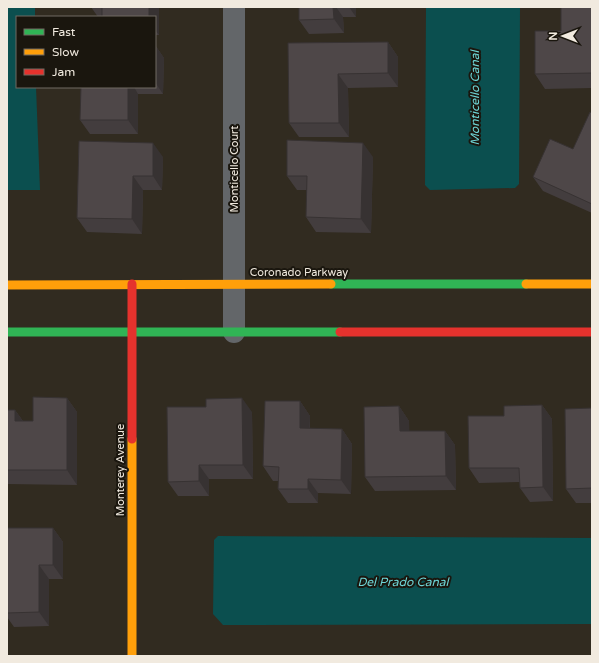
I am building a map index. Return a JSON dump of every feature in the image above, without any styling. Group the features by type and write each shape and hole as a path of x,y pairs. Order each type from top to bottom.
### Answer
{"street":[{"name":"Monticello Court","path":"234,7 234,332"},
{"name":"Monterey Avenue","path":"132,284 132,656"},
{"name":"Coronado Parkway","path":"7,285 592,284"},
{"path":"7,332 592,332"}],"water":[{"path":"7,7 35,7 35,16 16,16 16,88 36,88 40,190 7,190"},
{"name":"Monticello Canal","path":"426,7 520,7 519,184 515,188 430,190 425,185"},
{"name":"Del Prado Canal","path":"218,536 592,538 592,624 223,625 213,614 214,540"}],"building":[{"path":"102,7 149,7 149,16 102,16"},
{"path":"299,7 333,7 334,19 299,20"},
{"path":"561,7 592,7 592,73 535,74 535,31 561,31"},
{"path":"388,42 388,73 338,74 339,123 289,123 288,43"},
{"path":"81,88 128,88 128,120 80,120"},
{"path":"590,112 592,113 592,204 533,177 550,139 573,149"},
{"path":"287,140 363,143 361,219 306,217 307,176 287,176"},
{"path":"79,141 153,143 153,176 133,176 132,219 77,218"},
{"path":"33,397 67,398 67,470 7,470 7,410 15,410 15,421 33,421"},
{"path":"242,398 243,465 199,465 199,481 168,482 167,407 206,407 206,399"},
{"path":"265,401 300,401 300,428 342,429 341,480 308,479 308,489 278,489 279,467 263,466"},
{"path":"542,405 543,487 520,488 519,468 469,468 468,416 504,416 504,406"},
{"path":"399,406 400,431 445,431 446,476 365,477 364,407"},
{"path":"592,408 592,488 566,489 565,409"},
{"path":"7,528 53,528 53,565 39,565 39,612 7,613"},
{"path":"389,655 425,656 389,656"}],"traffic: fast":[{"path":"331,284 526,284"},
{"path":"7,332 340,332"}],"traffic: slow":[{"path":"7,285 331,284"},
{"path":"526,284 592,284"},
{"path":"132,439 132,656"}],"traffic: jam":[{"path":"132,284 132,439"},
{"path":"340,332 592,332"}]}
